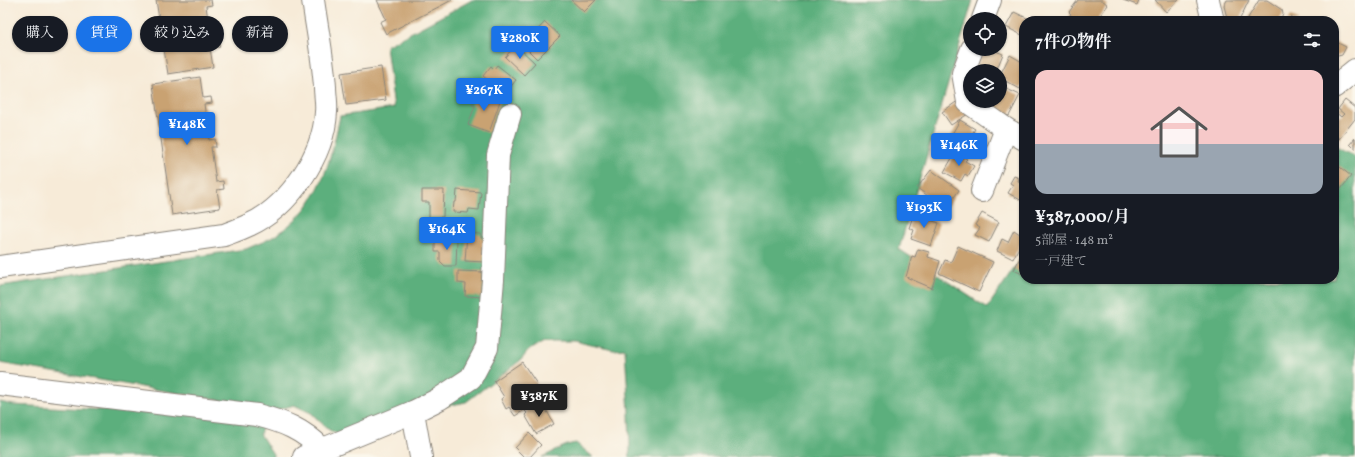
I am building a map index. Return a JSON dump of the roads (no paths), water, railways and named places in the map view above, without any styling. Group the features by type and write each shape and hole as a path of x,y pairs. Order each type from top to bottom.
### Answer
{"street":[{"path":"0,267 224,235 250,225 272,210 297,185 306,171 319,143 326,112 324,73 313,0"},
{"path":"986,12 990,0"},
{"path":"1208,0 1212,16"},
{"path":"969,56 963,73 968,102 1015,134 982,190"},
{"path":"1339,83 1355,70"},
{"path":"0,384 257,415 284,422 312,439 313,453 413,412 439,399 471,378 487,348 493,280 498,155 510,114"},
{"path":"413,412 421,457"}]}
